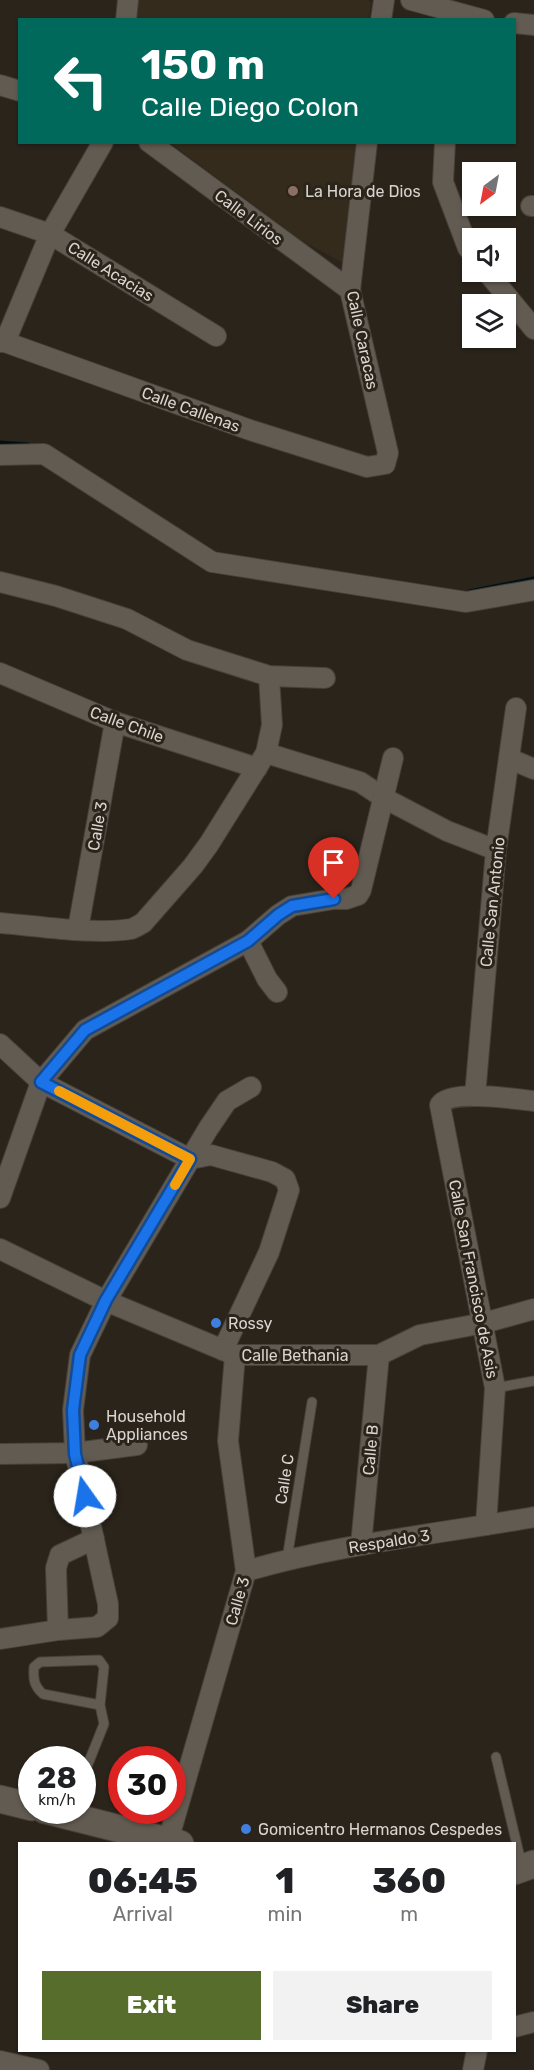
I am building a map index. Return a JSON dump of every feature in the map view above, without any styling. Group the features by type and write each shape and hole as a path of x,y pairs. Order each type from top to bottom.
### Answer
{"street":[{"path":"126,18 128,0"},
{"path":"381,18 384,0"},
{"path":"412,0 454,16 469,18"},
{"path":"516,23 534,25"},
{"path":"0,85 18,90"},
{"path":"3,342 50,234 102,144"},
{"name":"Calle Lirios","path":"152,144 350,290"},
{"name":"Calle Caracas","path":"367,144 350,290 388,453 385,464"},
{"path":"445,144 443,182 462,232"},
{"name":"Calle Acacias","path":"0,217 50,234 216,336"},
{"path":"495,282 534,329"},
{"name":"Calle Callenas","path":"3,342 250,430 367,467 385,464"},
{"path":"0,455 44,454 212,562 466,602 534,590"},
{"path":"0,582 56,596 127,619 188,650 269,676 325,678"},
{"name":"Calle Chile","path":"0,675 115,722 262,760 360,782 384,798 447,831 496,850"},
{"path":"0,923 78,929 134,929 143,923 193,866 262,760 272,725 269,676"},
{"name":"Calle San Antonio","path":"475,1096 496,850 516,708"},
{"name":"Calle 3","path":"78,929 115,722"},
{"path":"0,1198 41,1082 85,1030 248,941 292,906 346,899 358,895 393,758"},
{"path":"510,759 534,769"},
{"path":"248,941 267,979 277,992"},
{"path":"0,1044 41,1082 190,1159 211,1155 272,1172 285,1179 289,1190 269,1252 229,1352"},
{"path":"0,1639 58,1630 97,1627 108,1617 108,1604 75,1454 73,1410 80,1355 106,1300 227,1101 251,1087"},
{"path":"475,1096 534,1101"},
{"name":"Calle San Francisco de Asis","path":"475,1096 447,1099 440,1106 495,1388 486,1526"},
{"name":"Calle Bethania","path":"0,1249 106,1300 229,1352 379,1355 420,1335 484,1323 534,1309"},
{"name":"Calle 3","path":"174,1842 246,1571 228,1441 229,1352"},
{"name":"Calle B","path":"361,1545 379,1355"},
{"path":"0,1454 75,1454 137,1445"},
{"name":"Respaldo 3","path":"246,1571 287,1559 361,1545 534,1517"},
{"path":"58,1630 56,1568 60,1555 94,1539"},
{"path":"0,1799 18,1804"},
{"path":"96,1821 174,1842"},
{"path":"516,2026 534,2022"},
{"path":"473,2070 477,2052"},
{"path":"0,2061 39,2070"}],"lane":[{"path":"495,1388 534,1381"},
{"name":"Calle C","path":"287,1559 312,1402"},
{"path":"95,1746 104,1724 100,1705 104,1666 99,1660 40,1662 34,1667 33,1678 36,1688 43,1694 100,1705"},
{"path":"496,1757 524,1868"}],"shaded area":[{"path":"137,0 368,0 371,2 369,18 136,18"},
{"name":"La Hora de Dios","path":"171,144 356,144 343,263 301,240"}],"waterway":[{"path":"0,443 28,445"},
{"path":"469,592 534,579"}],"slow traffic":[{"path":"59,1091 190,1159 175,1185"}],"place":[{"name":"La Hora de Dios","path":"293,191"},
{"name":"Rossy","path":"216,1323"},
{"name":"Household Appliances","path":"94,1425"},
{"name":"Gomicentro Hermanos Cespedes","path":"246,1829"}],"route":[{"path":"85,1496 75,1454 73,1410 80,1355 106,1300 190,1159 41,1082 85,1030 248,941 292,906 334,899"}]}
